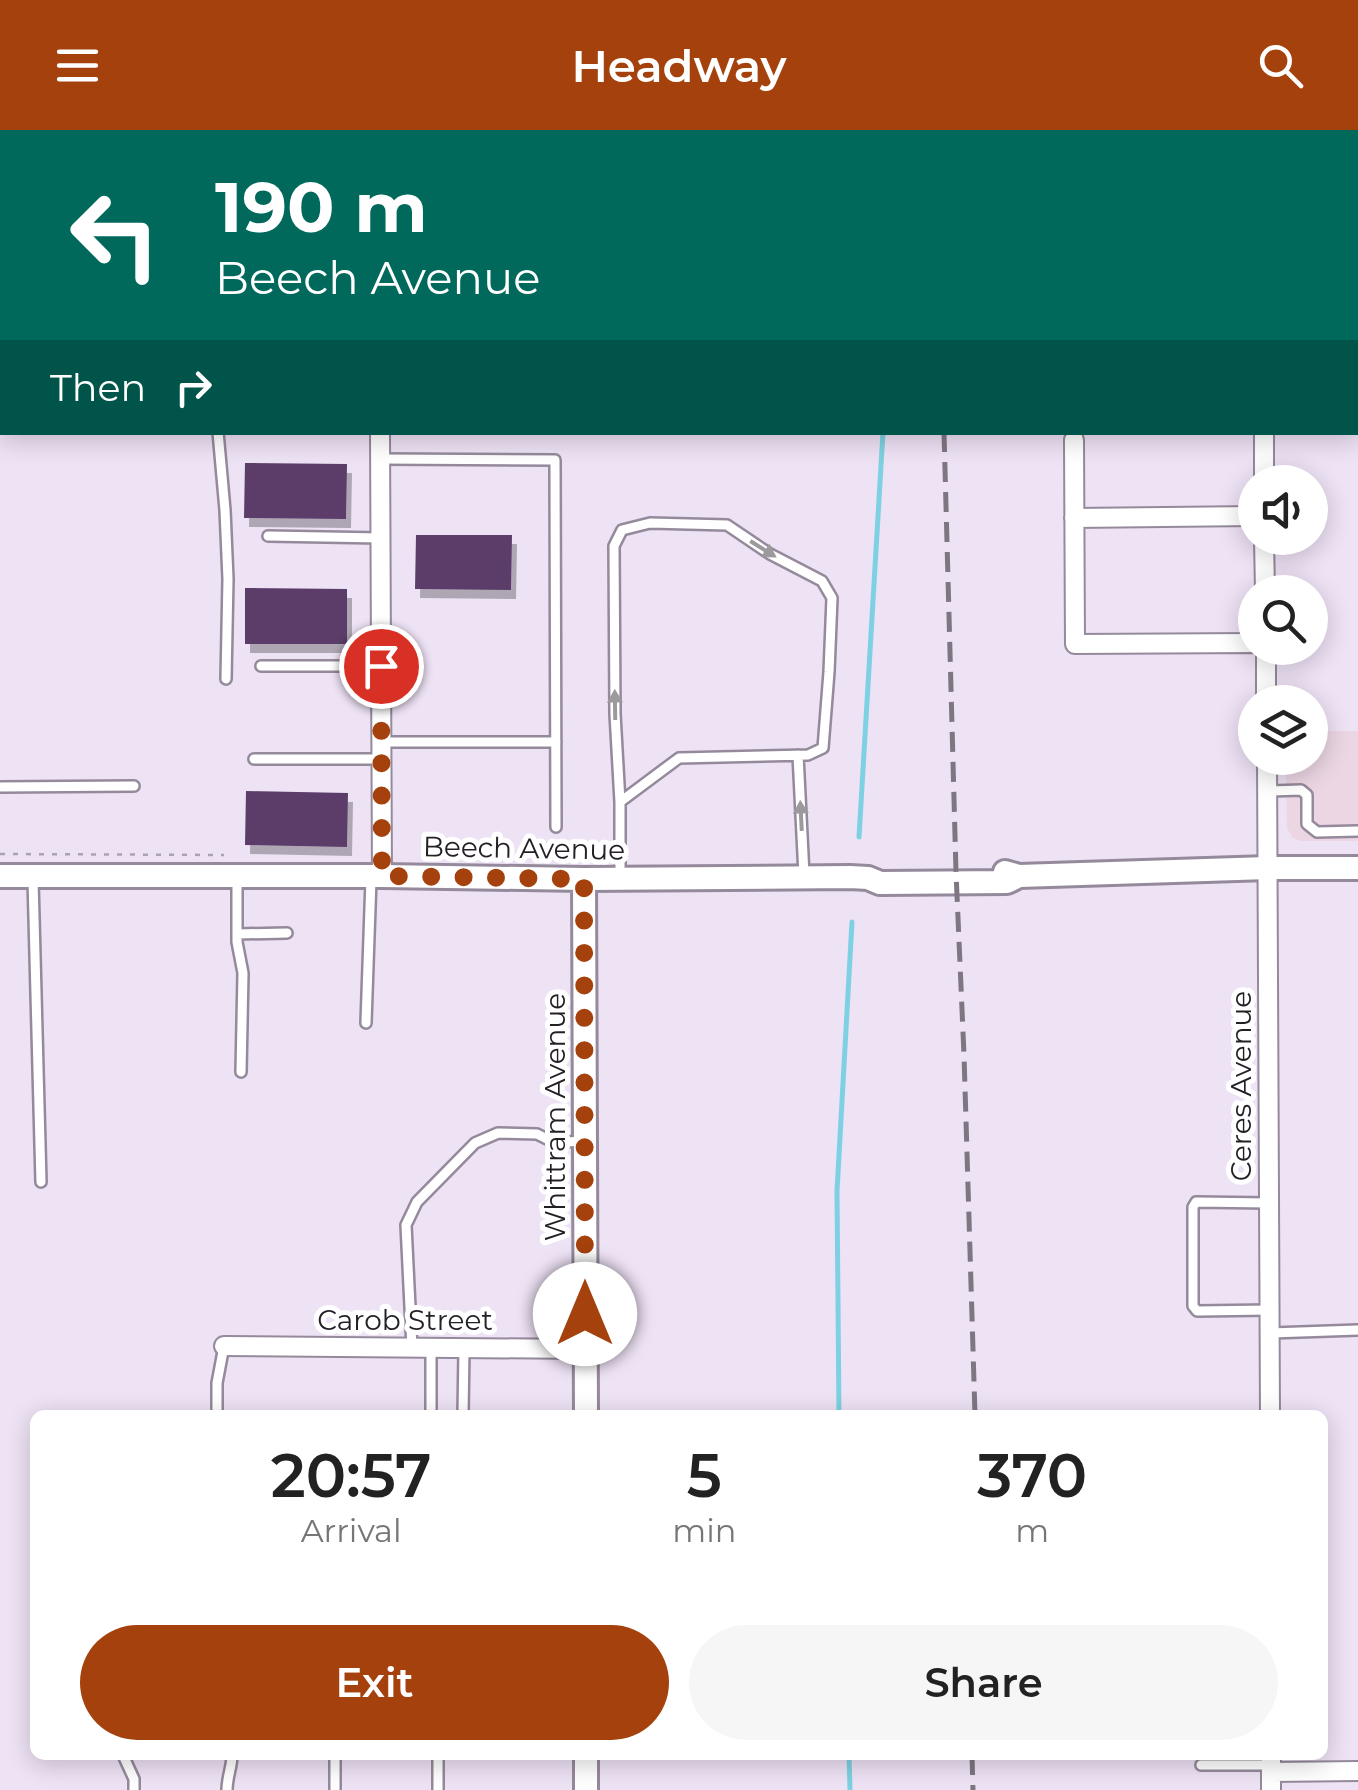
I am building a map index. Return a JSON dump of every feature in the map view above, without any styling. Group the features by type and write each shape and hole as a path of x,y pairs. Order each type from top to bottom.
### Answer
{"main road":[{"name":"Beech Avenue","path":"0,876 620,879 1358,868"},
{"name":"Whittram Avenue","path":"584,879 586,1410"},
{"path":"586,1760 586,1790"}],"street":[{"path":"377,876 382,750 380,435"},
{"path":"1264,435 1264,465"},
{"path":"1074,440 1075,644 1238,642"},
{"path":"1074,518 1238,516"},
{"name":"Ceres Avenue","path":"1267,775 1270,1410"},
{"name":"Carob Street","path":"224,1346 586,1349"},
{"path":"1271,1771 1358,1770"}],"lane":[{"path":"218,435 226,510 226,679"},
{"path":"380,459 555,460 556,827"},
{"path":"620,802 679,758 798,755 823,748 832,598 822,581 726,525 650,523 622,530 614,546 620,879"},
{"path":"268,536 381,538"},
{"path":"260,666 381,666"},
{"path":"254,758 556,742"},
{"path":"798,755 804,877"},
{"path":"0,786 134,786"},
{"path":"1267,791 1302,790 1307,796 1308,824 1317,832 1358,831"},
{"path":"237,876 237,934 243,973 241,1072"},
{"path":"366,1022 377,876"},
{"path":"33,877 41,1182"},
{"path":"237,934 287,933"},
{"path":"430,1410 406,1225 417,1202 475,1142 498,1133 537,1134 554,1143 585,1141"},
{"path":"1269,1204 1196,1202 1193,1206 1193,1306 1197,1311 1270,1310"},
{"path":"1270,1333 1358,1330"},
{"path":"217,1410 224,1346"},
{"path":"463,1410 464,1348"},
{"path":"124,1760 134,1780 134,1790"},
{"path":"227,1790 232,1760"},
{"path":"335,1760 335,1790"},
{"path":"438,1760 438,1790"},
{"path":"1201,1765 1271,1771"}],"path":[{"path":"0,854 224,855"}],"shaded area":[{"path":"1328,731 1358,731 1358,841 1302,841 1293,838 1287,828 1286,775 1328,775"}],"building":[{"path":"245,463 347,464 346,519 244,518"},
{"path":"416,535 512,535 511,590 415,589"},
{"path":"245,588 347,589 347,644 245,644"},
{"path":"246,791 348,793 347,847 245,845"}],"waterway":[{"path":"859,837 883,435"},
{"path":"839,1410 837,1191 852,922"},
{"path":"849,1760 850,1790"}],"railway":[{"path":"944,435 975,1410"},
{"path":"972,1760 973,1790"}],"route":[{"path":"381,666 382,876 584,879 585,1314"}]}
